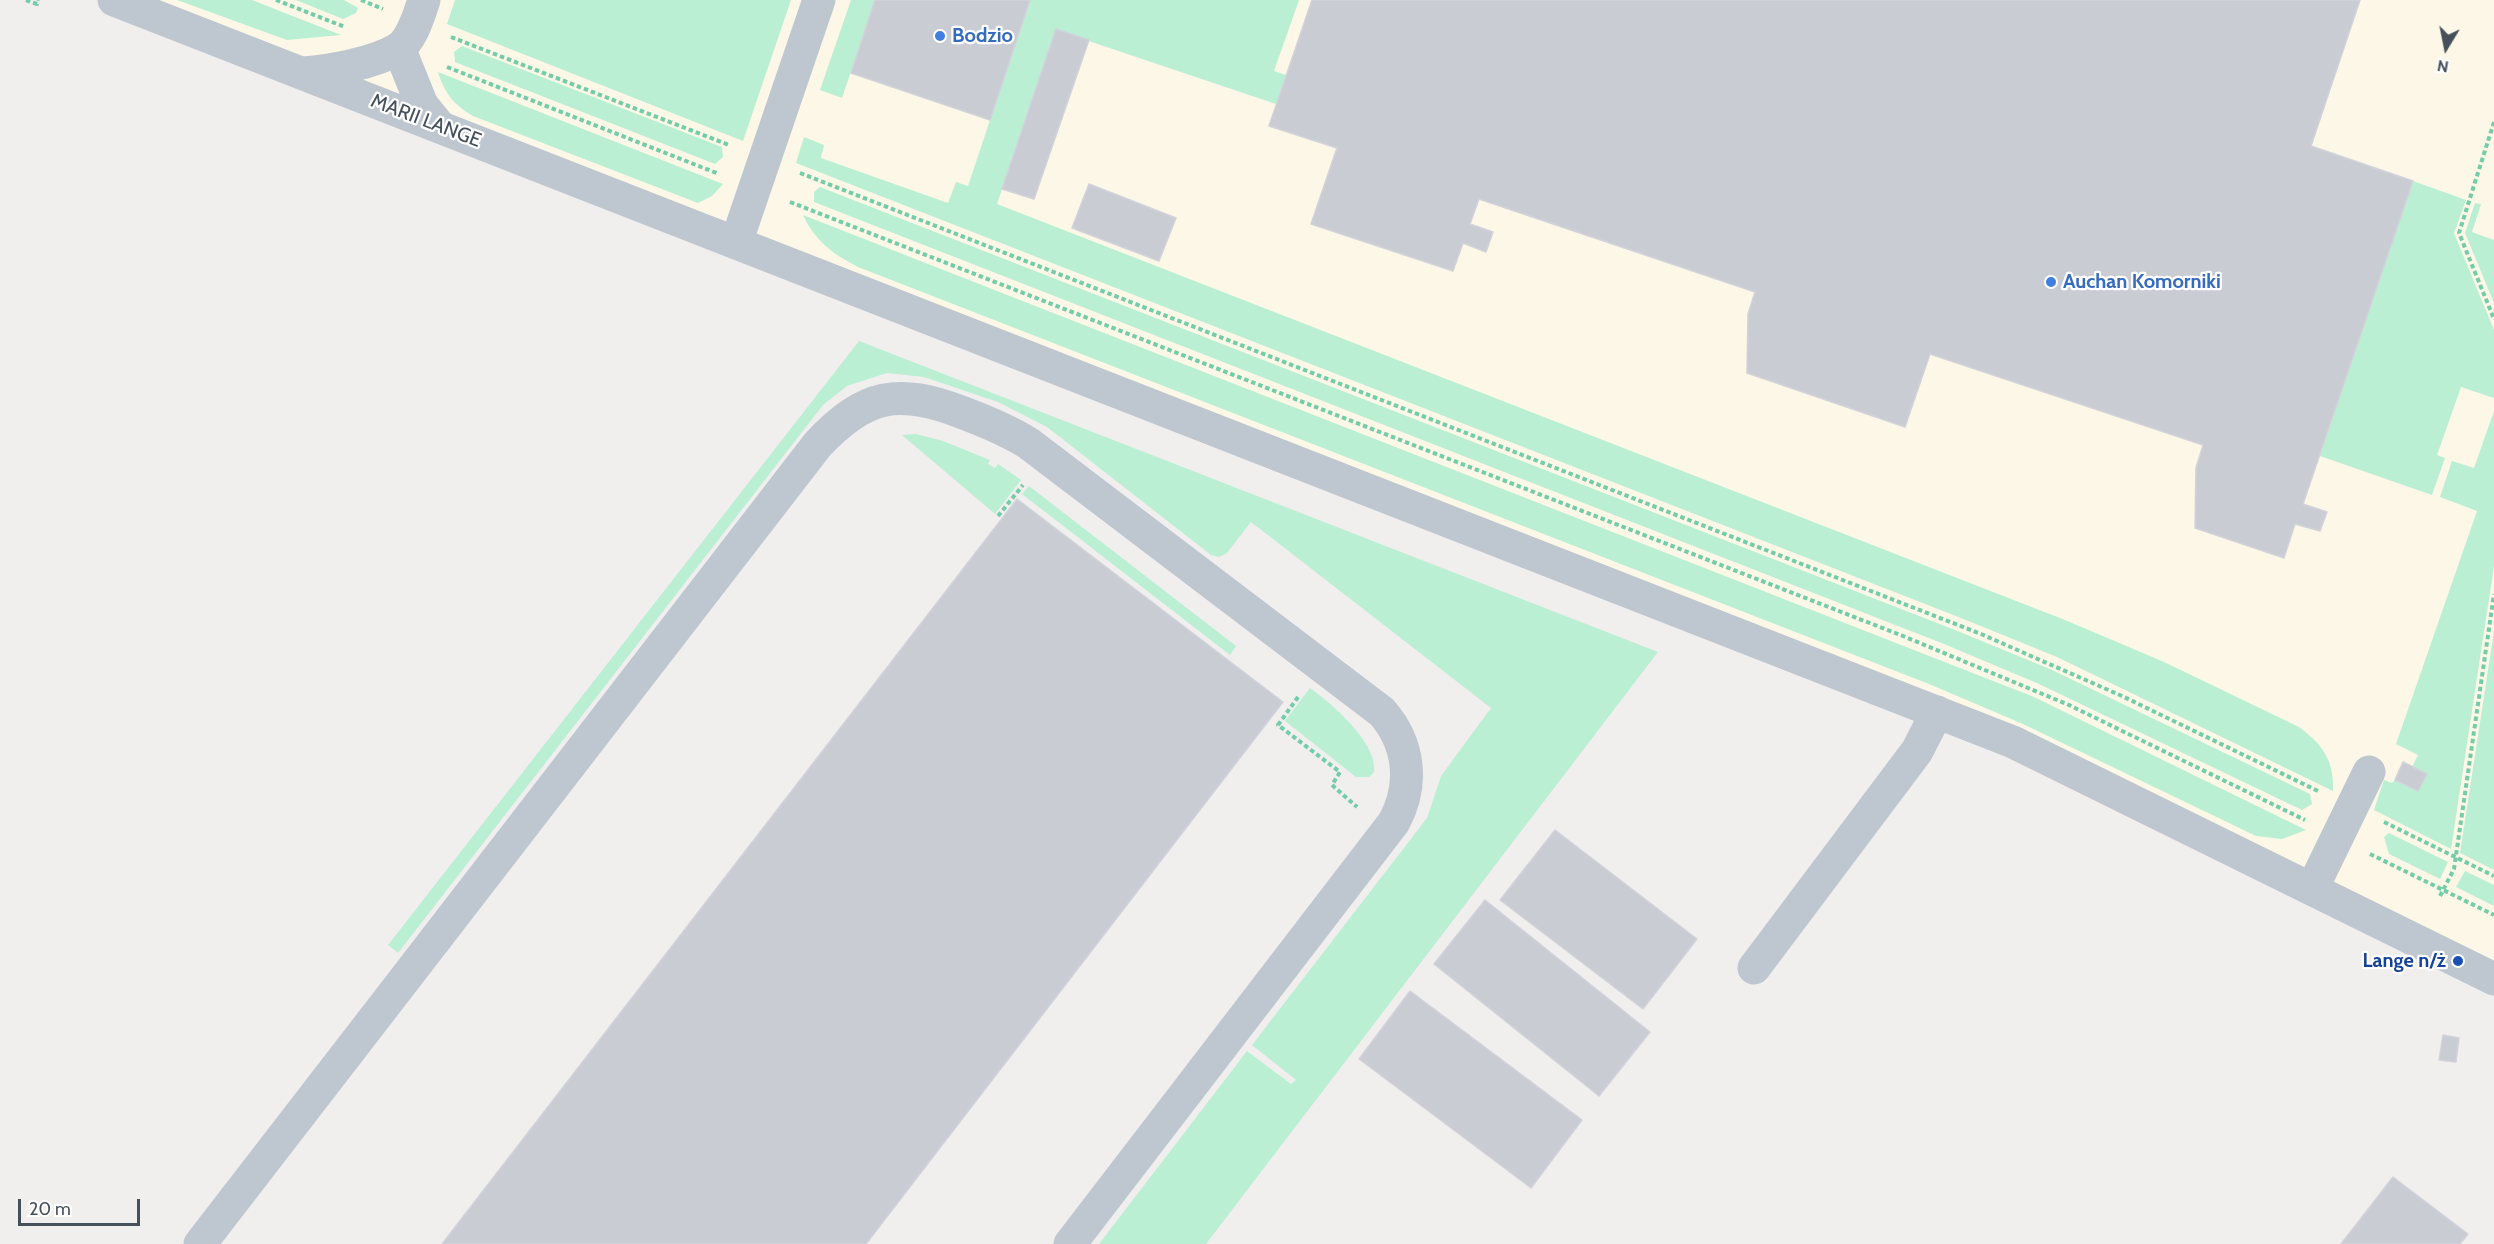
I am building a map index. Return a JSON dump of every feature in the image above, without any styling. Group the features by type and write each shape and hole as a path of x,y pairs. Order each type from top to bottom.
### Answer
{"street":[{"name":"MARII LANGE","path":"114,0 2013,742 2494,979"},
{"path":"736,243 819,0"},
{"path":"301,73 340,69 413,24 422,105 438,126"},
{"path":"200,1244 818,444 849,415 871,404 891,398 913,397 938,403 980,419 1028,443 1382,712 1393,724 1404,751 1407,786 1404,803 1394,822 1070,1244"},
{"path":"1754,968 1917,751 1937,712"},
{"path":"2312,889 2369,772"}],"path":[{"path":"26,0 37,4 38,0"},
{"path":"276,0 413,24 760,175 824,181 1980,634 2122,696 2494,876"},
{"path":"361,0 760,175 1914,640 2069,705 2494,915"},
{"path":"2494,122 2459,233 2494,319"},
{"path":"998,516 1030,478"},
{"path":"2440,896 2454,869 2494,594"},
{"path":"1304,689 1278,725 1340,772 1332,784 1357,804 1358,814"}],"shaded area":[{"path":"114,0 2494,0 2494,979 2114,791"}],"green space":[{"path":"177,0 252,0 341,35 287,40"},
{"path":"296,0 344,0 358,8 356,13 343,19"},
{"path":"455,0 791,0 743,141 447,24"},
{"path":"851,0 875,0 842,98 820,90"},
{"path":"1030,0 1299,0 1274,71 1286,75 1276,104 1056,30 997,204 2065,620 2164,662 2299,727 2315,740 2325,754 2331,770 2333,791 2057,657 796,163 804,137 824,145 821,158 948,203 956,182 968,186"},
{"path":"462,46 722,147 723,157 715,164 455,62 454,52"},
{"path":"438,72 723,184 712,196 698,203 473,116 451,98"},
{"path":"2413,181 2466,200 2454,233 2494,330 2494,398 2461,387 2437,455 2445,458 2432,495 2320,456"},
{"path":"820,187 2050,669 2310,794 2312,804 2302,810 2039,684 1944,644 814,202 814,192"},
{"path":"2475,203 2481,204 2472,232 2494,240 2494,303 2465,233"},
{"path":"803,215 2034,697 2306,830 2282,839 2256,836 2023,724 1929,684 858,267 826,246 813,232"},
{"path":"859,341 1658,652 1206,1244 1099,1244 1247,1051 1291,1084 1296,1080 1252,1045 1427,818 1441,776 1491,708 1251,522 1227,553 1219,557 1211,555 1047,427 998,402 924,377 887,373 847,386 823,405 398,953 388,945"},
{"path":"2494,411 2494,566 2451,849 2374,810 2384,780 2392,783 2395,780 2418,791 2426,774 2412,767 2418,755 2396,744 2477,511 2440,497 2452,461 2474,468"},
{"path":"916,434 943,441 990,460 988,464 995,468 998,464 1021,480 995,514 902,435"},
{"path":"1029,486 1236,646 1230,655 1022,494"},
{"path":"2494,631 2494,870 2460,853"},
{"path":"1310,688 1340,713 1369,749 1374,761 1374,772 1369,777 1356,777 1285,721"},
{"path":"2389,833 2448,862 2440,879 2389,854 2384,837"},
{"path":"2465,871 2494,885 2494,906 2456,887"}],"building":[{"name":"Bodzio","path":"875,0 1030,0 990,120 851,73"},
{"name":"Auchan Komorniki","path":"1312,0 2360,0 2311,146 2413,181 2303,504 2327,512 2320,531 2295,524 2284,558 2195,528 2196,468 2203,445 1930,354 1905,427 1747,373 1748,314 1755,292 1479,199 1470,224 1493,232 1486,252 1463,243 1453,271 1311,224 1337,148 1269,126"},
{"path":"1056,29 1089,40 1034,199 1002,189"},
{"path":"1089,184 1176,218 1159,261 1072,228"},
{"path":"1017,499 1283,702 866,1244 442,1244"},
{"path":"2403,762 2427,774 2418,791 2395,780"},
{"path":"1555,830 1697,939 1643,1009 1500,900"},
{"path":"1485,900 1650,1032 1599,1096 1434,964"},
{"path":"1410,991 1582,1120 1531,1188 1359,1059"},
{"path":"2443,1035 2459,1038 2456,1062 2439,1060"},
{"path":"2393,1177 2468,1234 2460,1244 2341,1244"}],"place":[{"name":"Bodzio","path":"940,36"},
{"name":"Auchan Komorniki","path":"2051,282"},
{"name":"Lange n/ż","path":"2458,961"}]}
